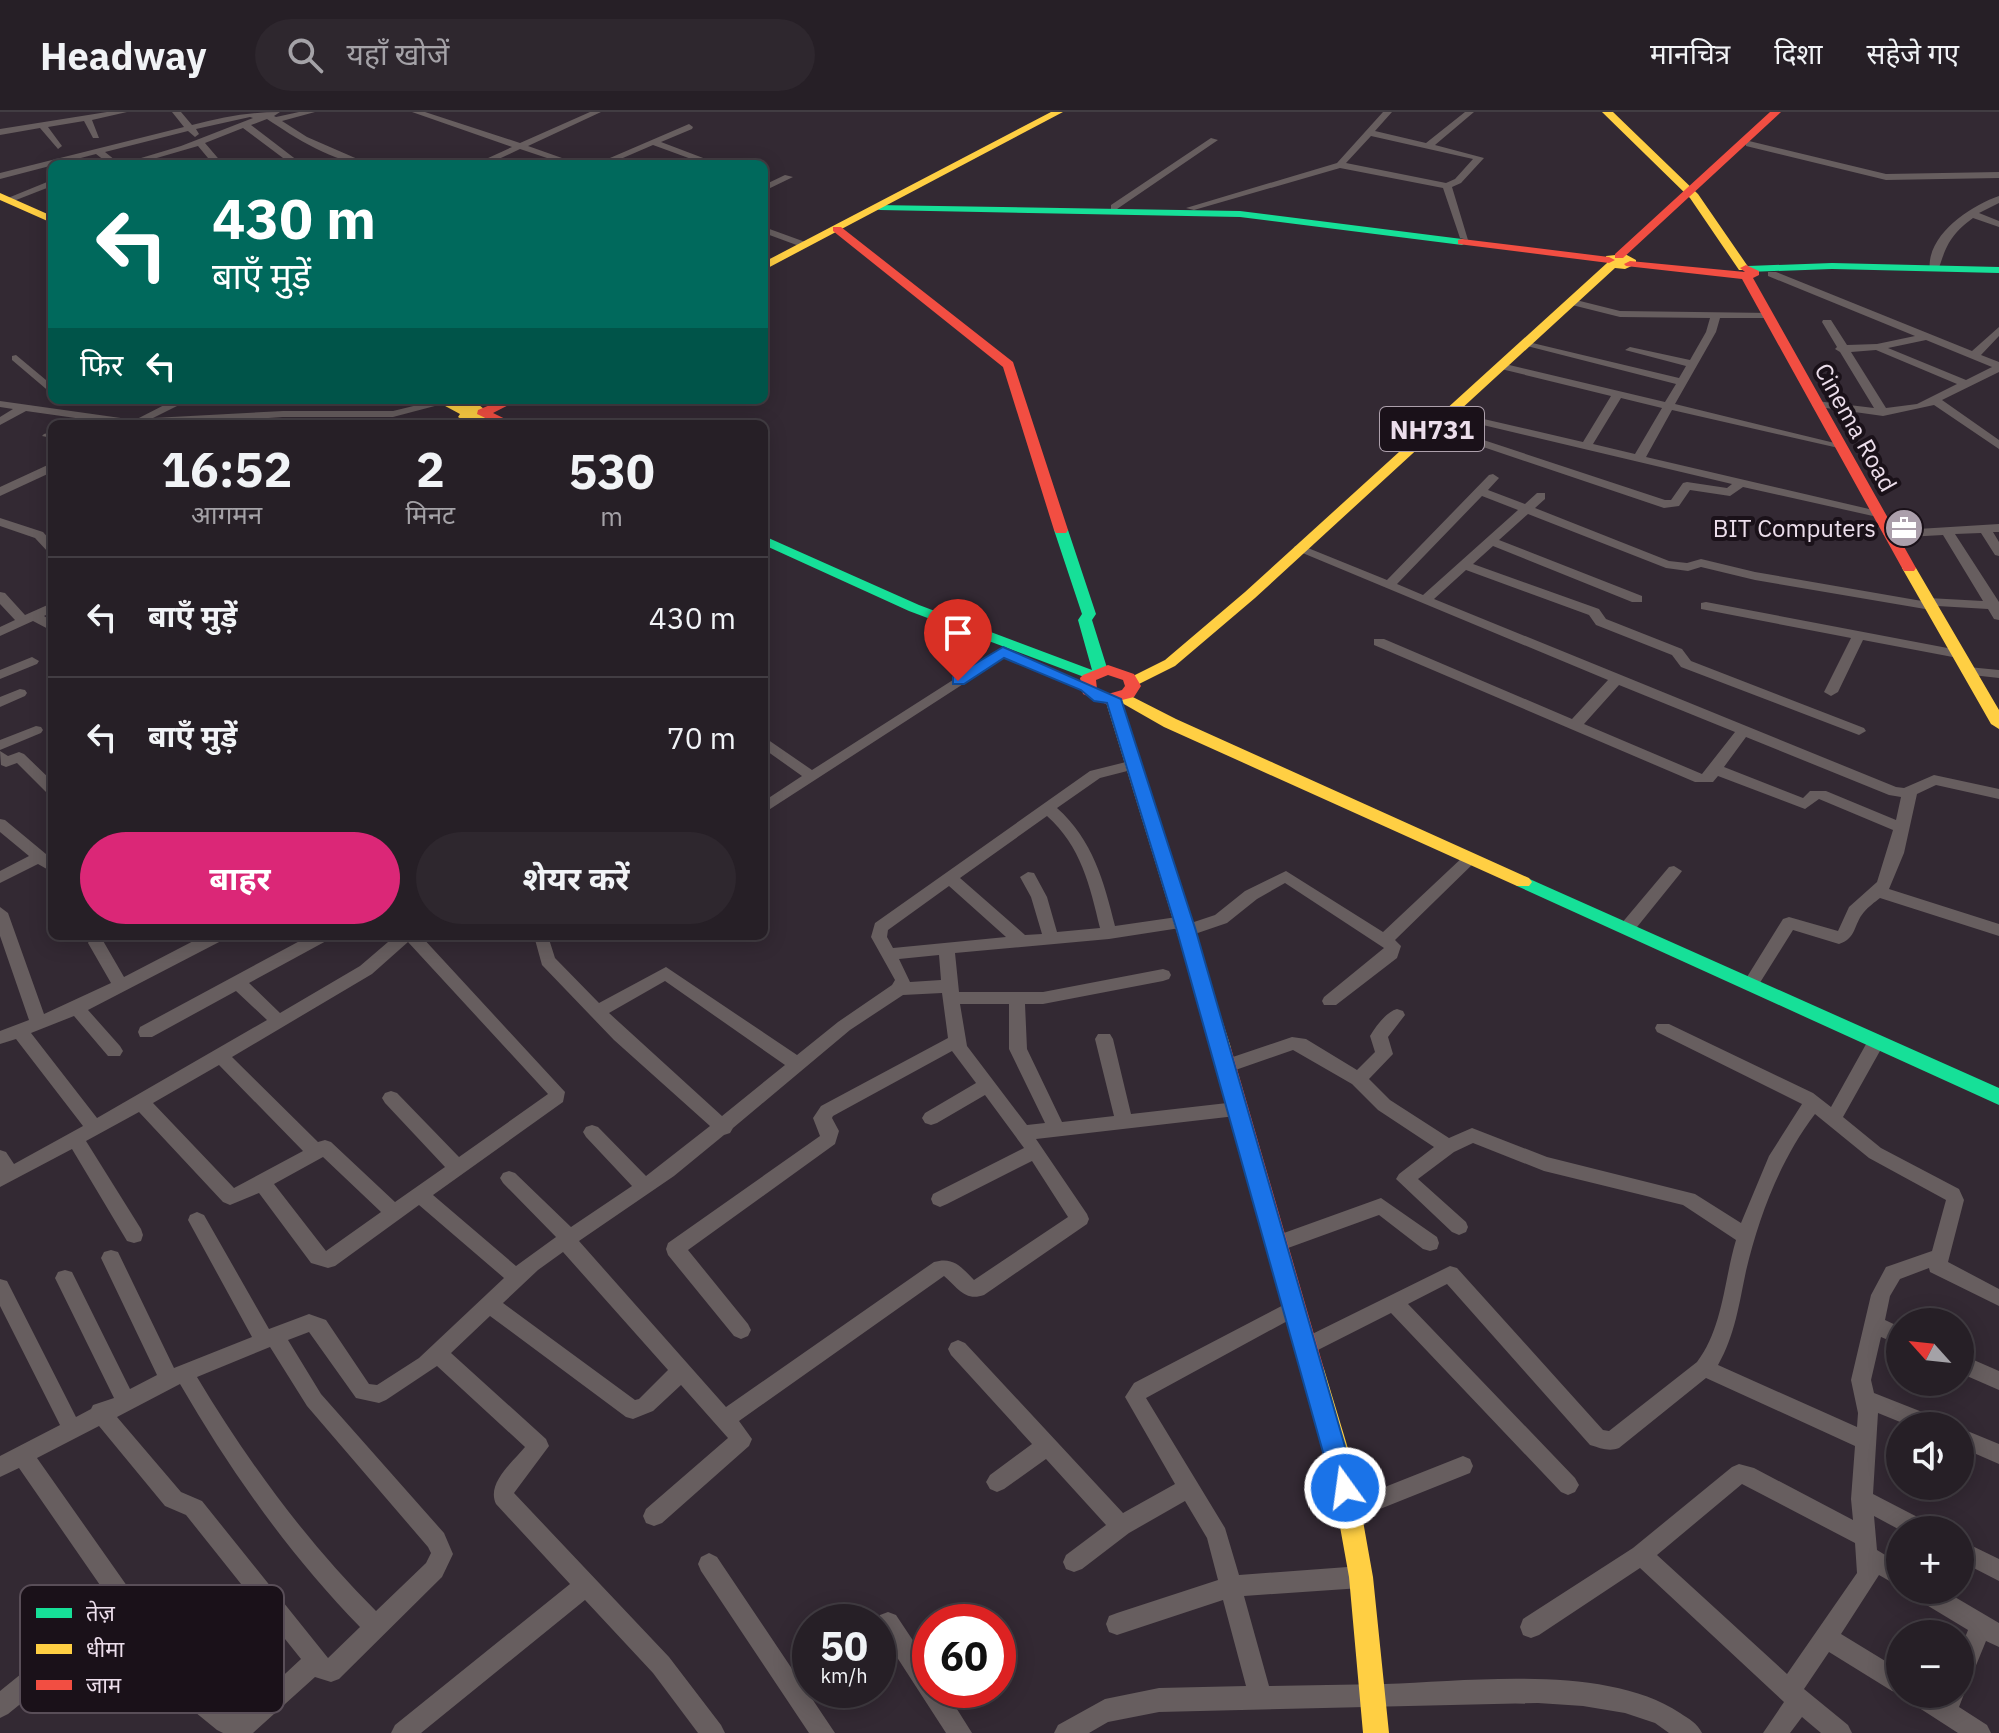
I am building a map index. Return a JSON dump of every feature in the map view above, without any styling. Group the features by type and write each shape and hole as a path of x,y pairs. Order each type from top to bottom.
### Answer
{"main road":[{"path":"768,265 1058,112"},
{"name":"Cinema Road","path":"1607,112 1689,196 1749,272 1767,315 1839,447 1999,724"},
{"path":"1689,196 1776,112"},
{"path":"1619,260 1785,112"},
{"path":"4,198 48,218"},
{"path":"885,204 1191,208 1275,214 1619,260"},
{"path":"885,204 1240,214 1619,260 1749,272 1855,268 1999,270"},
{"path":"837,229 1009,365 1089,614 1085,620 1112,684 1307,1346 1350,1511 1361,1577 1376,1733"},
{"name":"NH731","path":"1112,684 1159,671 1250,595 1619,260"},
{"path":"451,404 498,420"},
{"path":"477,413 501,404"},
{"path":"768,544 914,608 1112,684 1170,723 1999,1097"},
{"path":"914,608 920,615 1003,652 1112,684"}],"street":[{"path":"26,112 58,146"},
{"path":"0,122 3,132 119,112"},
{"path":"176,112 215,160"},
{"path":"142,138 160,158 270,116 311,112"},
{"path":"416,112 563,160"},
{"path":"490,160 597,112"},
{"path":"1340,165 1388,112"},
{"path":"1429,145 1470,112"},
{"path":"57,160 221,120 232,114 252,114 270,116 304,139 354,160"},
{"path":"87,119 96,136"},
{"path":"221,120 234,128"},
{"path":"244,124 292,160"},
{"path":"610,160 689,127"},
{"path":"1191,208 1340,165 1447,186 1458,181 1479,158 1371,133"},
{"path":"1114,207 1214,140"},
{"path":"653,142 703,160"},
{"path":"1749,144 1886,177 1999,175"},
{"path":"96,150 110,160"},
{"path":"0,176 48,162"},
{"path":"42,164 48,168"},
{"path":"769,182 788,177"},
{"path":"1975,177 1999,185"},
{"path":"4,198 48,184"},
{"path":"1447,186 1465,238"},
{"path":"1934,269 1938,247 1972,214 1997,202"},
{"path":"1972,214 1999,224"},
{"path":"768,231 805,245"},
{"path":"1749,272 1999,367"},
{"path":"1572,302 1620,314 1767,315"},
{"path":"1638,460 1690,363 1711,332 1716,314"},
{"path":"1827,322 1840,349 1883,413"},
{"path":"1974,356 1999,330"},
{"path":"1840,349 1877,347 1925,337"},
{"path":"1524,344 1680,382"},
{"path":"1877,347 1966,384"},
{"path":"1630,350 1690,363"},
{"path":"16,358 48,387"},
{"path":"1501,366 1839,447"},
{"path":"1816,404 1883,413 1922,407 1999,367"},
{"path":"1586,447 1618,394"},
{"path":"1935,401 1999,445"},
{"path":"0,404 93,420"},
{"path":"70,404 80,416"},
{"path":"140,420 174,404"},
{"path":"184,420 283,414 403,413 432,404"},
{"path":"0,422 23,408"},
{"path":"1449,414 1878,515"},
{"path":"1434,427 1667,505 1675,503 1688,485 1730,492 1740,483"},
{"path":"0,492 48,469"},
{"path":"1388,586 1493,478"},
{"path":"1481,491 1666,564 1688,567 1701,563 1755,576 1930,604 1997,609"},
{"path":"1424,601 1541,496"},
{"path":"0,522 39,535 48,545"},
{"path":"1889,534 1999,528"},
{"path":"1985,529 1999,552"},
{"path":"1947,531 1997,609"},
{"path":"1491,541 1637,599"},
{"path":"1299,549 1894,792 1939,780 1999,794"},
{"path":"1463,565 1594,612 1601,622 1680,653 1686,664 1859,731"},
{"path":"0,596 28,618 48,626"},
{"path":"1706,606 1958,654"},
{"path":"0,632 48,609"},
{"path":"1831,692 1859,635"},
{"path":"1379,642 1700,779 1708,779 1743,731"},
{"path":"768,803 1003,652"},
{"path":"0,675 32,661"},
{"path":"1968,671 1999,674"},
{"path":"1574,726 1616,680"},
{"path":"0,703 20,693"},
{"path":"0,745 36,730"},
{"path":"768,745 811,776"},
{"path":"0,756 6,762 19,757 46,774"},
{"path":"0,1467 100,1412 176,1376 269,1338 316,1324 358,1388 373,1395 388,1390 438,1354 541,1256 645,1187 724,1128 844,1026 899,989 903,980 878,930 1098,772 1134,765"},
{"path":"1715,769 1805,804 1815,794 1821,794 1902,828"},
{"path":"1750,985 1789,923 1841,938 1855,911 1879,892 1896,853 1910,790"},
{"path":"1049,809 1069,824 1085,850 1109,933"},
{"path":"0,824 45,862"},
{"path":"1386,939 1470,859"},
{"path":"0,878 45,862"},
{"path":"1627,928 1674,871"},
{"path":"888,954 1185,926 1221,919 1251,895 1283,876 1393,946 1391,954 1330,1001"},
{"path":"1028,877 1039,897 1051,938"},
{"path":"950,878 1021,941"},
{"path":"1879,892 1999,930"},
{"path":"0,913 39,1023"},
{"path":"0,1038 77,1008 209,940"},
{"path":"146,1032 315,940"},
{"path":"0,1157 5,1177 141,1102 366,970 400,940"},
{"path":"262,1182 324,1261 396,1214 557,1094 416,940"},
{"path":"544,940 548,961 598,1012 724,1128"},
{"path":"96,943 121,986"},
{"path":"724,1420 941,1268 950,1268 969,1288 977,1289 1077,1223 1079,1214 956,1041 946,948"},
{"path":"598,1012 666,973 798,1065"},
{"path":"899,989 1017,1000 1074,993 1163,975"},
{"path":"239,984 279,1022"},
{"path":"1017,1000 1018,1049 1057,1129"},
{"path":"77,1008 114,1051"},
{"path":"1358,1079 1383,1056 1385,1050 1379,1036 1397,1015"},
{"path":"1663,1028 1814,1102 1875,1153 1953,1196 1954,1204 1937,1257 1941,1270 1999,1298"},
{"path":"20,1031 95,1128"},
{"path":"1104,1039 1124,1121"},
{"path":"741,1330 675,1249 829,1139 830,1131 822,1118 827,1111 956,1041"},
{"path":"1834,1118 1876,1042"},
{"path":"1224,1067 1298,1043 1358,1079 1384,1105 1448,1147"},
{"path":"221,1056 315,1151"},
{"path":"931,1118 987,1085"},
{"path":"391,1098 457,1167"},
{"path":"141,1102 230,1197 324,1147 330,1149 396,1214"},
{"path":"1307,1346 1442,1275 1452,1275 1597,1438 1612,1441 1704,1368 1717,1348 1747,1237 1783,1142 1814,1102"},
{"path":"1023,1133 1236,1109"},
{"path":"592,1132 645,1187"},
{"path":"1459,1227 1405,1179 1465,1136 1476,1136 1544,1164 1683,1197 1747,1237"},
{"path":"75,1139 134,1235"},
{"path":"940,1199 1035,1151"},
{"path":"509,1178 569,1240 741,1437 740,1442 654,1516"},
{"path":"421,1196 516,1277"},
{"path":"1277,1244 1381,1206 1430,1243"},
{"path":"197,1220 269,1338 314,1400 441,1549 439,1564 335,1669 325,1670 284,1620"},
{"path":"1775,1733 1827,1638 1866,1582 1869,1570 1862,1499 1868,1413 1862,1370 1881,1295 1893,1273 1937,1257"},
{"path":"111,1258 176,1376 259,1493 317,1567 377,1628"},
{"path":"65,1278 125,1400"},
{"path":"0,1287 71,1427"},
{"path":"1393,1302 1568,1485"},
{"path":"489,1304 633,1410 646,1405 681,1371"},
{"path":"1260,1696 1217,1535 1137,1406 1135,1397 1141,1389 1295,1307"},
{"path":"1874,1324 1886,1330"},
{"path":"958,1349 1121,1526"},
{"path":"438,1354 539,1446 502,1495 661,1665 713,1733"},
{"path":"1704,1368 1867,1441"},
{"path":"1974,1369 1999,1381"},
{"path":"1864,1398 1898,1412"},
{"path":"100,1412 173,1499 194,1508 256,1585"},
{"path":"1974,1443 1999,1454"},
{"path":"997,1482 1047,1446"},
{"path":"22,1454 114,1585"},
{"path":"1350,1511 1463,1466"},
{"path":"1531,1627 1641,1555 1739,1474 1865,1546 1886,1564"},
{"path":"1074,1562 1121,1526 1189,1487"},
{"path":"1862,1499 1894,1516"},
{"path":"1641,1555 1794,1696 1840,1733"},
{"path":"1974,1557 1999,1570"},
{"path":"709,1564 823,1733"},
{"path":"1117,1624 1233,1586 1361,1577"},
{"path":"403,1733 586,1585"},
{"path":"1946,1604 1990,1631 1974,1656"},
{"path":"896,1635 912,1659"},
{"path":"1827,1638 1886,1674"},
{"path":"284,1690 316,1660"},
{"path":"0,1706 20,1690"},
{"path":"1066,1733 1105,1711 1131,1703 1260,1696 1514,1691 1586,1695 1661,1712 1690,1733"},
{"path":"944,1708 960,1733"},
{"path":"1955,1708 1979,1733"},
{"path":"214,1713 237,1727 249,1723 260,1713"}],"traffic: fast":[{"path":"880,207 1240,214 1462,242"},
{"path":"1748,269 1832,266 1999,270"},
{"path":"1061,530 1089,614 1085,620 1100,671"},
{"path":"768,542 914,608 1092,675"},
{"path":"1523,882 1999,1097"}],"traffic: slow":[{"path":"768,265 1058,112"},
{"path":"1607,112 1694,196 1743,268"},
{"path":"0,196 48,218"},
{"path":"1132,682 1170,663 1250,595 1613,264 1610,258 1625,257 1632,262 1625,266 1613,264"},
{"path":"449,404 466,412"},
{"path":"479,409 483,413 477,418 464,417 470,410 479,409"},
{"path":"1909,568 1999,724"},
{"path":"1123,697 1170,723 1523,882"},
{"path":"1113,699 1221,1048"},
{"path":"1313,1369 1341,1465 1361,1577 1376,1733"}],"traffic: jam":[{"path":"1619,256 1776,112"},
{"path":"837,229 1009,365 1061,530"},
{"path":"1462,242 1609,260"},
{"path":"1630,264 1746,276 1755,273 1746,268"},
{"path":"1746,276 1909,568"},
{"path":"483,413 503,404"},
{"path":"483,414 499,420"},
{"path":"1108,670 1129,677 1133,686 1128,694 1106,699 1089,691 1088,678 1108,670"},
{"path":"1221,1048 1313,1369"}],"place":[{"name":"BIT Computers","path":"1904,528"}],"route":[{"path":"958,681 1003,652 1087,687 1094,695 1113,699 1186,931 1341,1465 1345,1488"}]}
